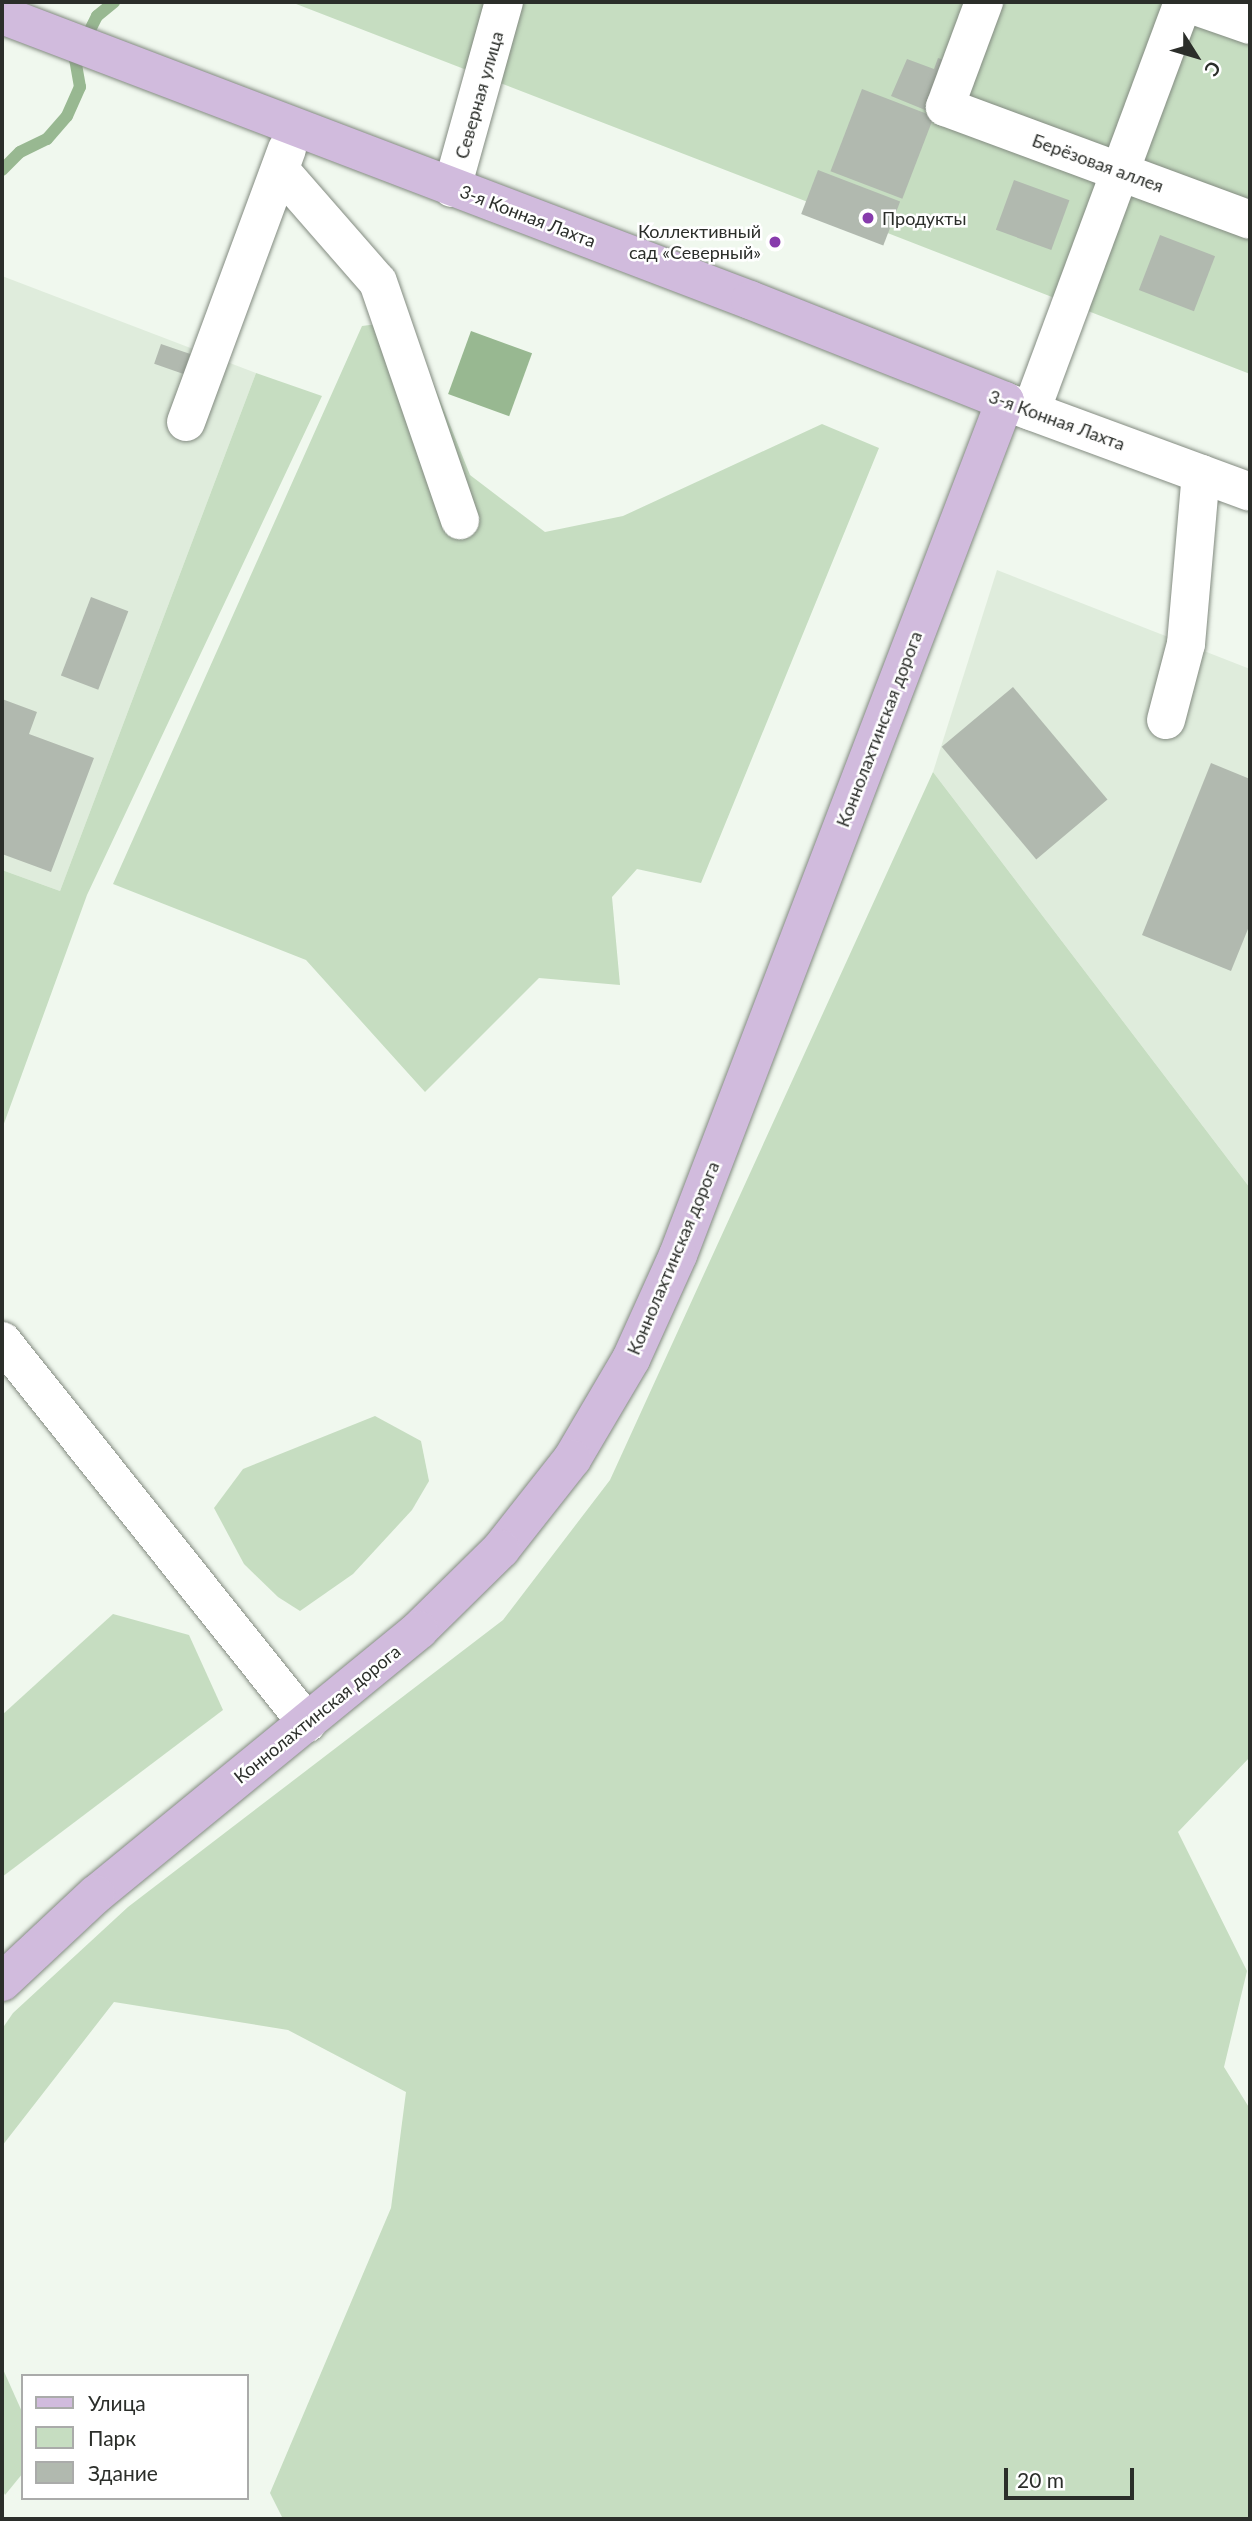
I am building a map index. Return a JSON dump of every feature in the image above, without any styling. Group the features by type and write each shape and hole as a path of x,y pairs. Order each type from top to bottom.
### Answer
{"main road":[{"name":"3-я Конная Лахта","path":"2,15 737,295 1018,406"},
{"name":"Коннолахтинская дорога","path":"2,1983 96,1894 419,1630 501,1549 572,1459 631,1359 678,1255 1018,406"}],"street":[{"name":"Северная улица","path":"452,188 504,2"},
{"name":"Берёзовая аллея","path":"984,2 945,107 1250,220"},
{"path":"1018,406 1120,172 1183,2 1250,25"},
{"path":"187,422 281,171 294,127"},
{"path":"281,171 378,282 460,520"},
{"name":"3-я Конная Лахта","path":"1018,406 1250,492"},
{"path":"1166,720 1186,644 1201,474"},
{"path":"2,1340 307,1723"}],"shaded area":[{"path":"2,276 256,373 60,891 2,870"},
{"path":"471,331 532,353 509,416 448,394"},
{"path":"997,570 1250,669 1250,1188 933,772"}],"green space":[{"path":"291,2 1250,2 1250,374 831,211"},
{"path":"408,320 470,475 545,532 623,516 822,424 879,448 701,883 637,869 612,897 620,985 539,978 425,1092 306,960 113,884 362,326"},
{"path":"256,373 322,396 87,895 2,1129 2,870 60,891"},
{"path":"933,772 1250,1188 1250,1757 1178,1832 1247,1971 1224,2067 1250,2109 1250,2519 283,2519 270,2493 391,2208 406,2092 288,2030 114,2002 2,2146 2,2029 13,2013 128,1907 503,1620 610,1480"},
{"path":"375,1416 421,1441 429,1481 412,1510 353,1574 300,1611 278,1597 244,1564 214,1508 243,1469"},
{"path":"113,1614 189,1635 223,1710 2,1877 2,1715"},
{"path":"2,2367 21,2410 21,2475 5,2495 2,2489"}],"building":[{"path":"938,58 953,63 935,114 891,96 907,59 934,69"},
{"path":"862,89 934,117 902,199 830,171"},
{"path":"818,170 900,202 883,245 801,214"},
{"path":"1014,180 1069,200 1051,250 996,230"},
{"path":"1160,235 1215,256 1194,311 1139,290"},
{"path":"161,344 190,354 183,374 154,364"},
{"path":"91,597 128,611 98,690 61,675"},
{"path":"1013,687 1107,800 1036,859 942,747"},
{"path":"2,699 37,712 29,734 94,758 51,872 2,854"},
{"path":"1211,763 1250,779 1250,924 1231,971 1142,935"}],"waterway":[{"path":"2,170 20,152 47,139 67,116 80,87 75,60 97,16 114,2"}],"place":[{"name":"Продукты","path":"868,218"},
{"name":"Коллективный сад «Северный»","path":"775,242"}]}
